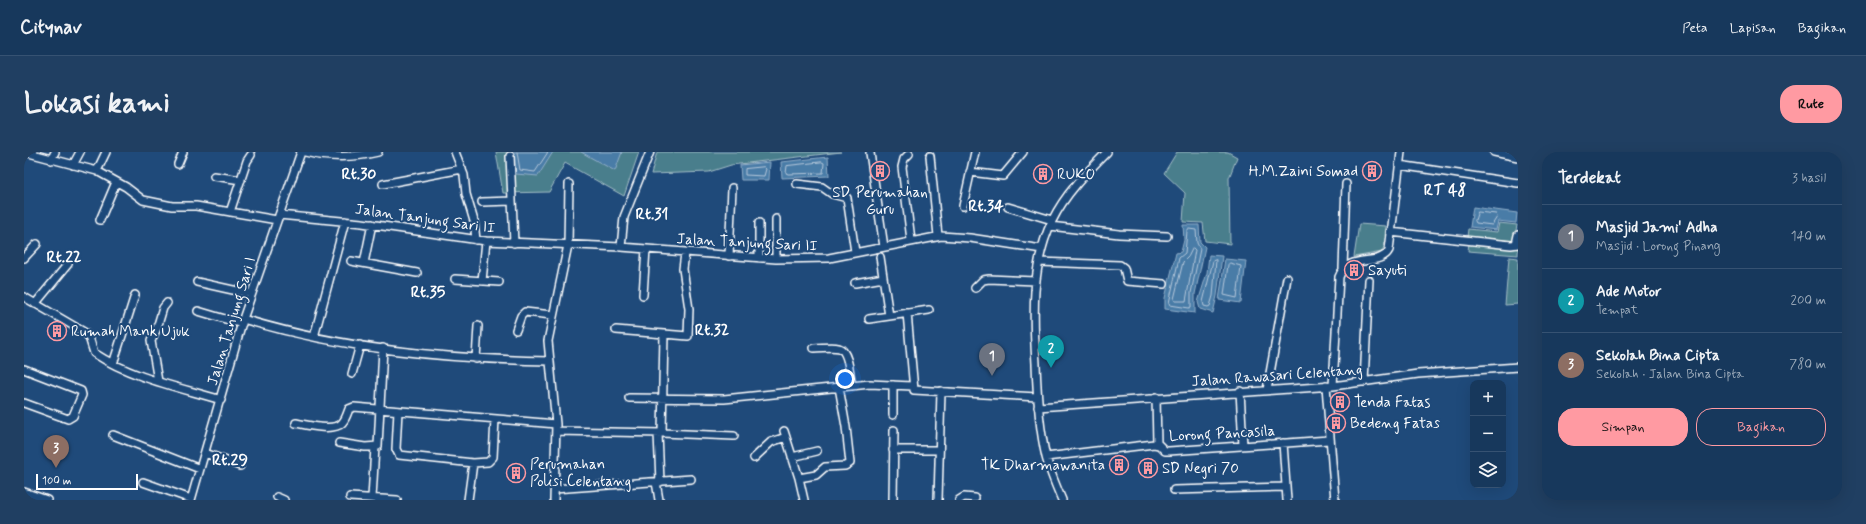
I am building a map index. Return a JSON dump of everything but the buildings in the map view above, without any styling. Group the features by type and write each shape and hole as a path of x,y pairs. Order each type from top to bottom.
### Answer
{"street":[{"name":"Jalan Tanjung Sari II","path":"25,152 97,171 143,200 172,206 196,206 230,212 278,217 372,224 486,241 621,247 776,259 824,258 938,236 970,238 1042,249"},
{"path":"51,160 55,152"},
{"path":"73,165 80,152"},
{"path":"97,171 106,152"},
{"path":"178,164 183,152"},
{"name":"Jalan Tanjung Sari I","path":"191,500 221,400 242,321 301,152"},
{"path":"305,152 322,156 340,157 358,156 378,152"},
{"path":"455,152 462,169 476,240"},
{"path":"621,247 624,217 650,152"},
{"path":"963,206 975,152"},
{"path":"970,172 1003,176 1023,152"},
{"path":"1062,500 1046,456 1038,407 1034,324 1036,282 1042,249 1051,223 1078,182 1107,152"},
{"path":"1343,268 1348,264 1387,254 1401,152"},
{"path":"1494,152 1518,157"},
{"path":"870,153 884,247"},
{"path":"909,154 904,159 902,167 911,240"},
{"path":"230,212 251,155"},
{"path":"510,156 514,243"},
{"path":"930,156 938,236"},
{"path":"1399,165 1518,183"},
{"path":"383,184 462,169"},
{"path":"214,176 241,180"},
{"path":"100,220 116,182"},
{"path":"554,500 556,428 548,341 552,315 568,245 570,184"},
{"path":"797,184 822,187 832,194 847,198 850,208 855,252"},
{"path":"1335,500 1330,440 1329,386 1339,276 1343,268 1346,184"},
{"path":"729,256 732,188"},
{"path":"482,202 512,201"},
{"path":"1008,207 1051,223 1118,234 1167,236"},
{"path":"776,218 776,259"},
{"path":"314,337 345,221"},
{"path":"759,223 759,258"},
{"path":"364,263 372,224"},
{"path":"1390,232 1511,245 1517,244 1518,235"},
{"path":"482,281 486,241"},
{"path":"24,258 37,244"},
{"path":"644,295 646,249"},
{"path":"616,330 688,336 689,309 682,269 685,253"},
{"path":"880,257 890,316"},
{"path":"351,261 417,273"},
{"path":"1039,262 1120,265 1124,268 1127,281 1164,284"},
{"path":"35,304 68,264"},
{"path":"855,283 883,278"},
{"path":"1267,390 1288,278"},
{"path":"455,279 499,282"},
{"path":"975,288 983,280 989,279 1036,282"},
{"path":"1364,382 1369,280"},
{"path":"197,282 251,294"},
{"path":"113,364 135,294"},
{"path":"24,297 84,332 90,337 94,353 113,364 158,381 221,400"},
{"path":"158,381 151,341 163,308 167,303"},
{"path":"868,319 929,310"},
{"path":"198,311 283,331 360,345 476,359 550,361"},
{"path":"516,330 521,316 525,312 552,315"},
{"path":"908,313 912,386 915,390 1037,397"},
{"path":"476,359 478,326"},
{"path":"659,500 658,482 663,398 664,334"},
{"path":"352,374 360,345"},
{"path":"372,498 375,447 378,444 383,348"},
{"path":"814,348 838,348 844,351 848,361 852,386"},
{"name":"Jalan Rawasari Celentang","path":"1038,407 1156,397 1329,386 1418,374 1518,367"},
{"path":"24,369 81,390 82,395 73,416 68,419 24,403"},
{"path":"893,385 893,415"},
{"path":"629,398 724,399 852,386 912,386"},
{"path":"799,478 816,475 825,467 845,466 850,463 839,387"},
{"path":"938,500 941,391"},
{"path":"1240,391 1243,446"},
{"path":"1156,397 1157,444"},
{"path":"296,423 312,426 334,427 344,422 351,407 495,419 556,428 734,436"},
{"path":"398,411 396,448 399,455 473,463 488,462 493,457 495,419"},
{"path":"893,500 894,430"},
{"path":"754,458 771,442 785,434 799,478 804,500"},
{"path":"113,435 200,469"},
{"name":"Lorong Pancasila","path":"1046,456 1157,444 1166,451 1330,440"},
{"path":"339,443 375,447"},
{"path":"1283,443 1287,500"},
{"path":"894,450 939,450"},
{"path":"792,457 817,451"},
{"path":"205,453 240,466"},
{"path":"468,500 473,463"},
{"path":"554,490 691,479"},
{"path":"143,482 191,500"},
{"path":"1174,490 1286,487"},
{"path":"24,492 47,500"},
{"path":"350,496 397,500"},
{"path":"959,500 964,497 975,498"}],"green space":[{"path":"496,152 639,152 624,196 565,163 549,192 503,193"},
{"path":"657,152 841,152 731,165 709,172 651,174"},
{"path":"1177,152 1228,152 1237,157 1229,178 1230,244 1205,241 1203,223 1183,222 1185,193 1164,173"},
{"path":"1499,223 1517,225 1514,241 1467,237 1468,229 1497,232"},
{"path":"1359,224 1386,226 1382,252 1354,257"},
{"path":"1469,243 1518,246 1518,255 1468,251"},
{"path":"1509,257 1518,258 1518,304 1505,305"}],"water":[{"path":"513,152 553,152 538,176 516,174"},
{"path":"581,152 622,152 615,171"},
{"path":"828,157 829,176 782,178 781,162"},
{"path":"770,162 769,180 741,180 740,165"},
{"path":"1473,207 1517,213 1516,223 1498,221 1496,230 1470,227"},
{"path":"1183,225 1199,225 1200,242 1205,247 1195,294 1195,313 1165,309 1165,298 1176,253 1181,252 1184,240"},
{"path":"1209,255 1222,256 1217,296 1213,313 1200,309 1198,302 1207,273"},
{"path":"1225,259 1246,261 1241,303 1219,300"}],"place":[{"name":"SD Perumahan Guru","path":"880,171"},
{"name":"H.M.Zaini Somad","path":"1372,171"},
{"name":"RUKO","path":"1043,174"},
{"name":"Sayuti","path":"1354,270"},
{"name":"Rumah Mank Ujuk","path":"57,331"},
{"name":"Ade Motor","path":"1051,368"},
{"name":"Masjid Jami' Adha","path":"992,376"},
{"name":"Tenda Fatas","path":"1340,402"},
{"name":"Bedeng Fatas","path":"1336,423"},
{"name":"TK Dharmawanita","path":"1119,465"},
{"name":"Sekolah Bina Cipta","path":"56,468"},
{"name":"SD Negri 70","path":"1148,468"},
{"name":"Perumahan Polisi Celentang","path":"516,473"}],"district":[{"name":"Rt.30","path":"359,173"},
{"name":"RT 48","path":"1445,189"},
{"name":"Rt.34","path":"986,205"},
{"name":"Rt.31","path":"652,213"},
{"name":"Rt.22","path":"64,256"},
{"name":"Rt.35","path":"428,291"},
{"name":"Rt.32","path":"712,329"},
{"name":"Rt.29","path":"230,459"}]}
